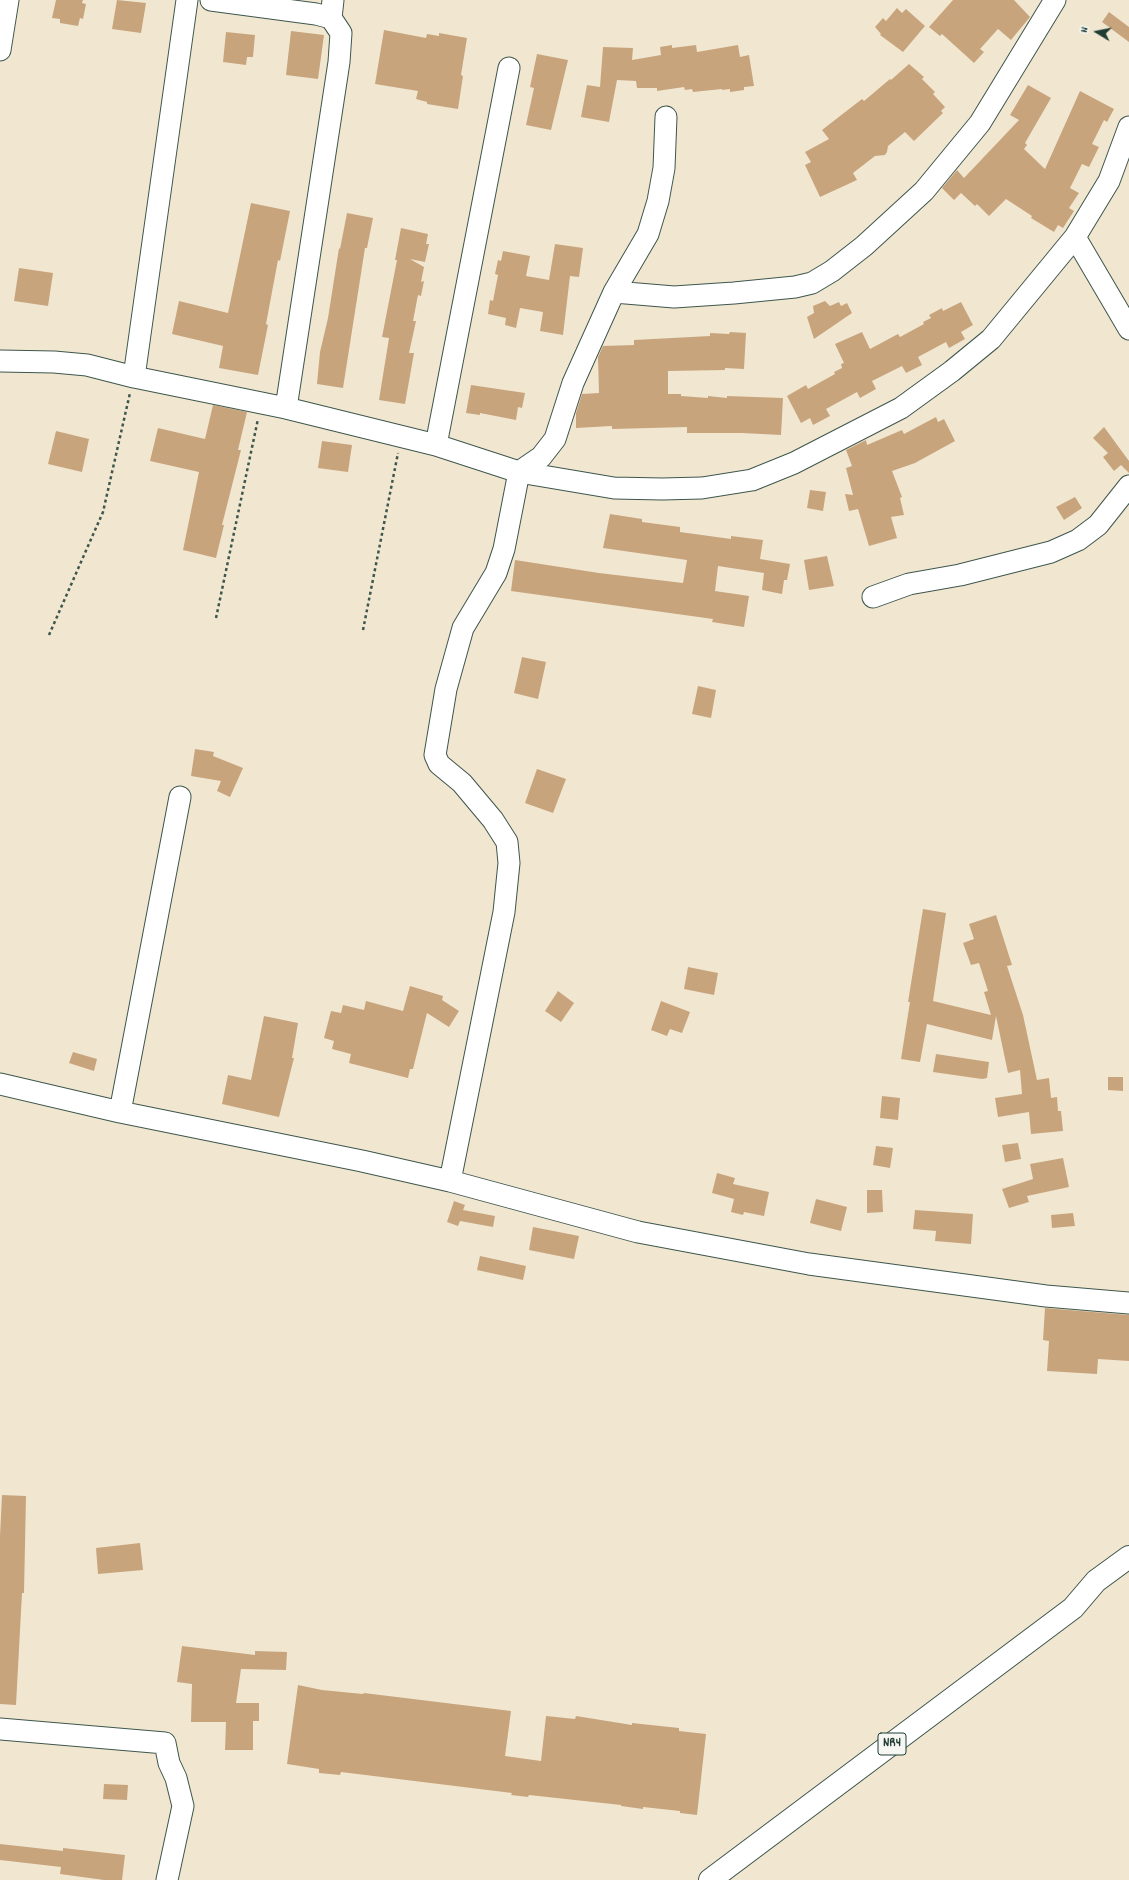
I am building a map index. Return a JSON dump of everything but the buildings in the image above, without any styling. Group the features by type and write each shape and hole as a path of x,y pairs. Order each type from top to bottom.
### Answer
{"highway":[{"name":"NR4","path":"710,1880 1073,1608 1096,1581 1129,1557"}],"street":[{"path":"0,50 8,0"},
{"path":"134,377 187,0"},
{"path":"211,0 316,14 332,9 341,33 339,62 286,408"},
{"path":"614,292 674,297 734,293 795,287 812,283 832,272 864,246 924,191 980,124 1055,0"},
{"path":"436,445 509,68"},
{"path":"450,1181 504,912 509,863 507,842 493,820 462,783 439,764 434,755 446,689 463,628 489,587 496,573 504,549 519,472 541,457 555,439 573,383 614,292 648,234 658,201 664,168 666,117"},
{"path":"0,361 54,362 87,365 134,377 261,402 436,445 519,472 614,488 702,488 752,480 794,463 901,408 952,371 990,339 1075,236 1109,181 1129,127"},
{"path":"1075,236 1129,329"},
{"path":"873,597 909,584 960,575 1051,552 1078,540 1098,525 1129,486"},
{"path":"120,1112 180,797"},
{"path":"0,1084 120,1112 362,1160 450,1181 638,1232 809,1264 1046,1296 1129,1303"},
{"path":"0,1729 165,1743 169,1763 176,1778 183,1806 167,1880"}],"path":[{"path":"49,635 103,512 134,377"},
{"path":"216,618 261,402"},
{"path":"363,630 401,437"}]}
